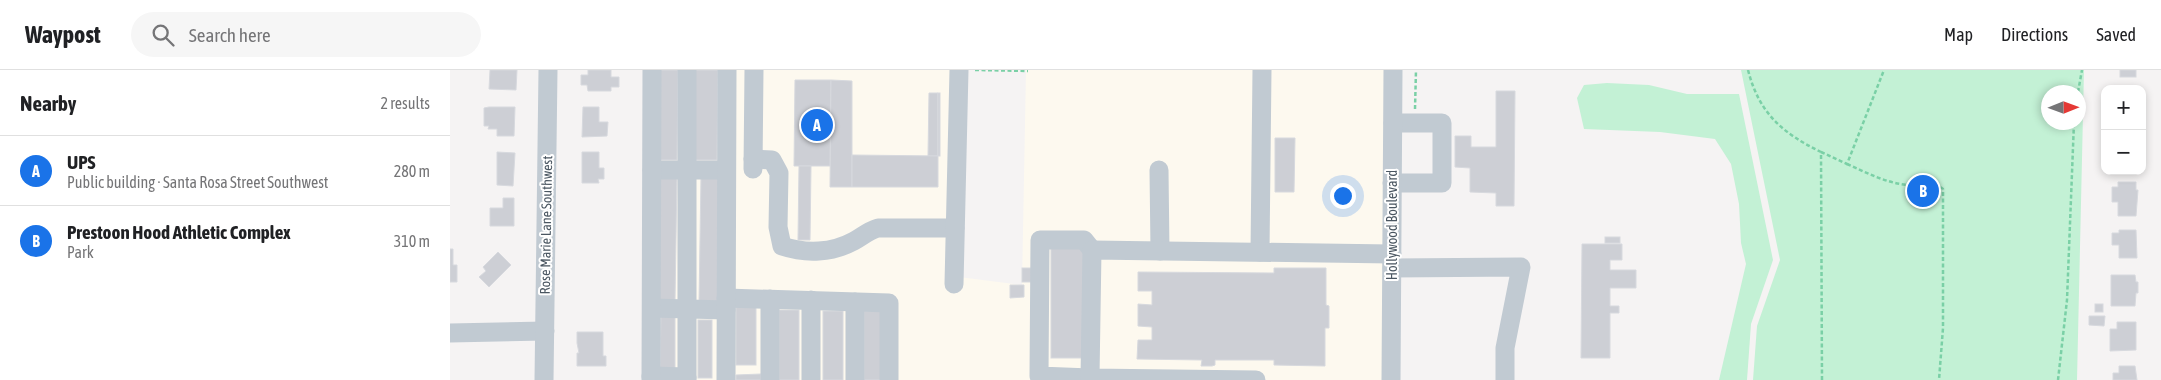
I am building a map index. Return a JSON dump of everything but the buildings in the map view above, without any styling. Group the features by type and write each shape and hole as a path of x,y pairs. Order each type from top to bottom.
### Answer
{"street":[{"name":"Rose Marie Lane Southwest","path":"544,380 548,70"},
{"path":"652,70 652,378 687,378 687,70"},
{"path":"726,380 727,70"},
{"path":"754,70 753,164 772,160 779,173 778,227 782,246 794,250 813,252 838,248 855,241 867,231 878,228 956,228"},
{"path":"954,284 959,70"},
{"path":"1260,252 1262,70"},
{"name":"Hollywood Boulevard","path":"1391,380 1393,70"},
{"path":"1392,184 1442,184 1442,123 1393,123"},
{"path":"652,170 726,170"},
{"path":"1159,170 1160,251"},
{"path":"1090,378 1092,250 1084,240 1040,240 1039,376 1090,378 1256,380"},
{"path":"1092,250 1260,252 1521,267 1505,348 1505,380"},
{"path":"652,308 687,310 770,299 889,302 890,380"},
{"path":"770,299 770,380"},
{"path":"811,300 811,380"},
{"path":"855,302 855,380"},
{"path":"450,333 545,331"}],"path":[{"path":"970,70 1028,71"},
{"path":"1415,122 1416,70"},
{"path":"1748,70 1752,86 1770,117 1799,141 1877,178 1895,183 1934,184 1943,189 1943,328 1939,380"},
{"path":"1847,164 1884,70"},
{"path":"2079,85 2082,70"},
{"path":"2058,380 2059,354 2067,300 2074,130"},
{"path":"1821,152 1822,380"}],"shaded area":[{"path":"652,70 747,70 746,175 760,175 761,70 968,70 959,277 1022,285 1026,70 1386,70 1384,380 650,380"}],"green space":[{"path":"1741,70 2084,70 2084,85 2041,85 2041,130 2083,130 2077,380 1753,380 1757,326 1780,260"},
{"path":"1607,83 1649,85 1687,94 1739,94 1773,260 1751,324 1747,380 1719,380 1746,264 1741,243 1739,204 1731,164 1715,139 1660,132 1584,129 1577,98 1584,85"}],"place":[{"name":"UPS","path":"817,125"},
{"name":"Prestoon Hood Athletic Complex","path":"1923,191"}]}
